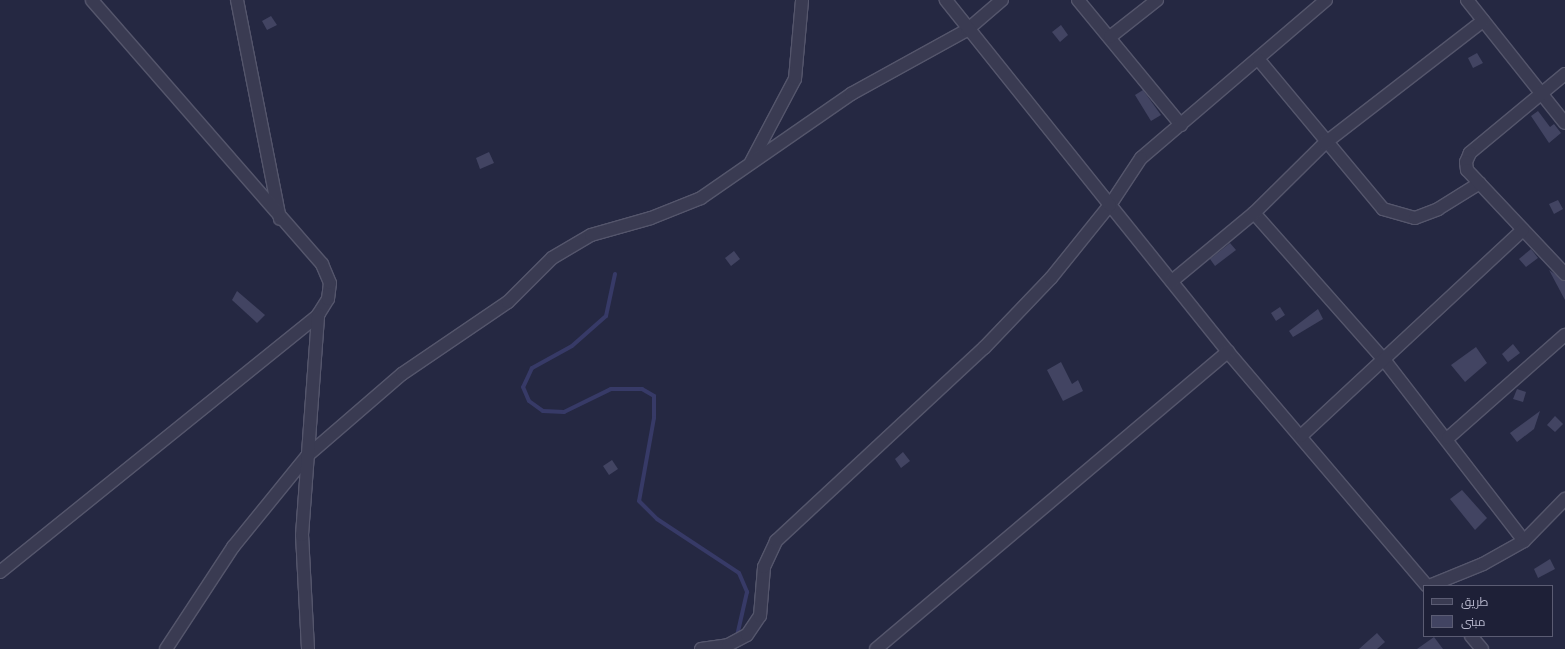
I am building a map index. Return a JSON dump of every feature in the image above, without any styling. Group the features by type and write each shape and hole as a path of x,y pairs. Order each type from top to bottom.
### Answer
{"street":[{"path":"0,572 318,314 328,299 330,283 322,264 281,220 92,0"},
{"path":"237,0 281,220"},
{"path":"242,22 246,0"},
{"path":"750,164 785,104 795,79 802,0"},
{"path":"946,0 967,30 1172,281 1228,352 1427,585"},
{"path":"166,649 233,547 307,456 402,374 508,302 552,258 591,235 651,218 701,198 851,94 967,30 1002,0"},
{"path":"1078,0 1181,125"},
{"path":"1110,37 1157,0"},
{"path":"701,649 728,645 747,635 760,616 764,567 776,541 984,348 1052,278 1110,205 1141,158 1259,60 1326,0"},
{"path":"1467,0 1541,95 1565,122"},
{"path":"1172,281 1254,213 1325,142 1483,21"},
{"path":"1259,60 1325,142 1383,209 1398,215 1415,218 1427,215 1480,183"},
{"path":"1565,74 1470,153 1467,170 1565,274"},
{"path":"1254,213 1386,361 1448,438 1524,541"},
{"path":"1301,436 1386,361 1523,230"},
{"path":"308,649 302,535 318,314"},
{"path":"1448,438 1565,335"},
{"path":"876,649 1228,352"},
{"path":"1430,585 1483,564 1524,541 1565,500"},
{"path":"1472,637 1482,649"}],"building":[{"path":"271,16 277,25 267,30 262,21"},
{"path":"1061,25 1068,35 1060,42 1052,32"},
{"path":"1477,53 1483,63 1473,68 1468,58"},
{"path":"1143,90 1161,115 1151,121 1135,95"},
{"path":"1538,111 1550,127 1554,124 1561,133 1549,143 1531,116"},
{"path":"489,152 494,163 480,169 476,158"},
{"path":"1558,200 1563,209 1554,214 1549,204"},
{"path":"1230,243 1236,250 1215,266 1210,259"},
{"path":"1531,249 1538,258 1526,267 1519,259"},
{"path":"734,251 740,259 731,266 725,258"},
{"path":"1549,270 1565,281 1565,300"},
{"path":"237,291 265,315 257,323 232,300"},
{"path":"1280,307 1285,315 1276,321 1271,313"},
{"path":"1318,309 1323,319 1293,337 1289,331"},
{"path":"1513,344 1520,353 1508,362 1502,354"},
{"path":"1476,347 1487,363 1465,382 1451,365"},
{"path":"1061,362 1072,384 1078,380 1083,391 1063,401 1047,370"},
{"path":"1517,389 1526,392 1523,402 1513,399"},
{"path":"1540,411 1534,429 1517,442 1510,433"},
{"path":"1555,416 1563,424 1555,432 1547,425"},
{"path":"903,452 910,461 901,468 895,459"},
{"path":"612,460 618,469 609,475 603,466"},
{"path":"1462,490 1487,518 1475,530 1450,499"},
{"path":"1550,559 1555,569 1538,578 1534,569"},
{"path":"1377,633 1385,642 1377,649 1359,649"},
{"path":"1434,637 1443,649 1417,649"}],"waterway":[{"path":"615,274 606,316 572,346 532,368 523,387 529,401 543,411 564,412 611,389 642,389 654,396 654,418 639,501 657,519 739,573 747,592 734,649"}]}
